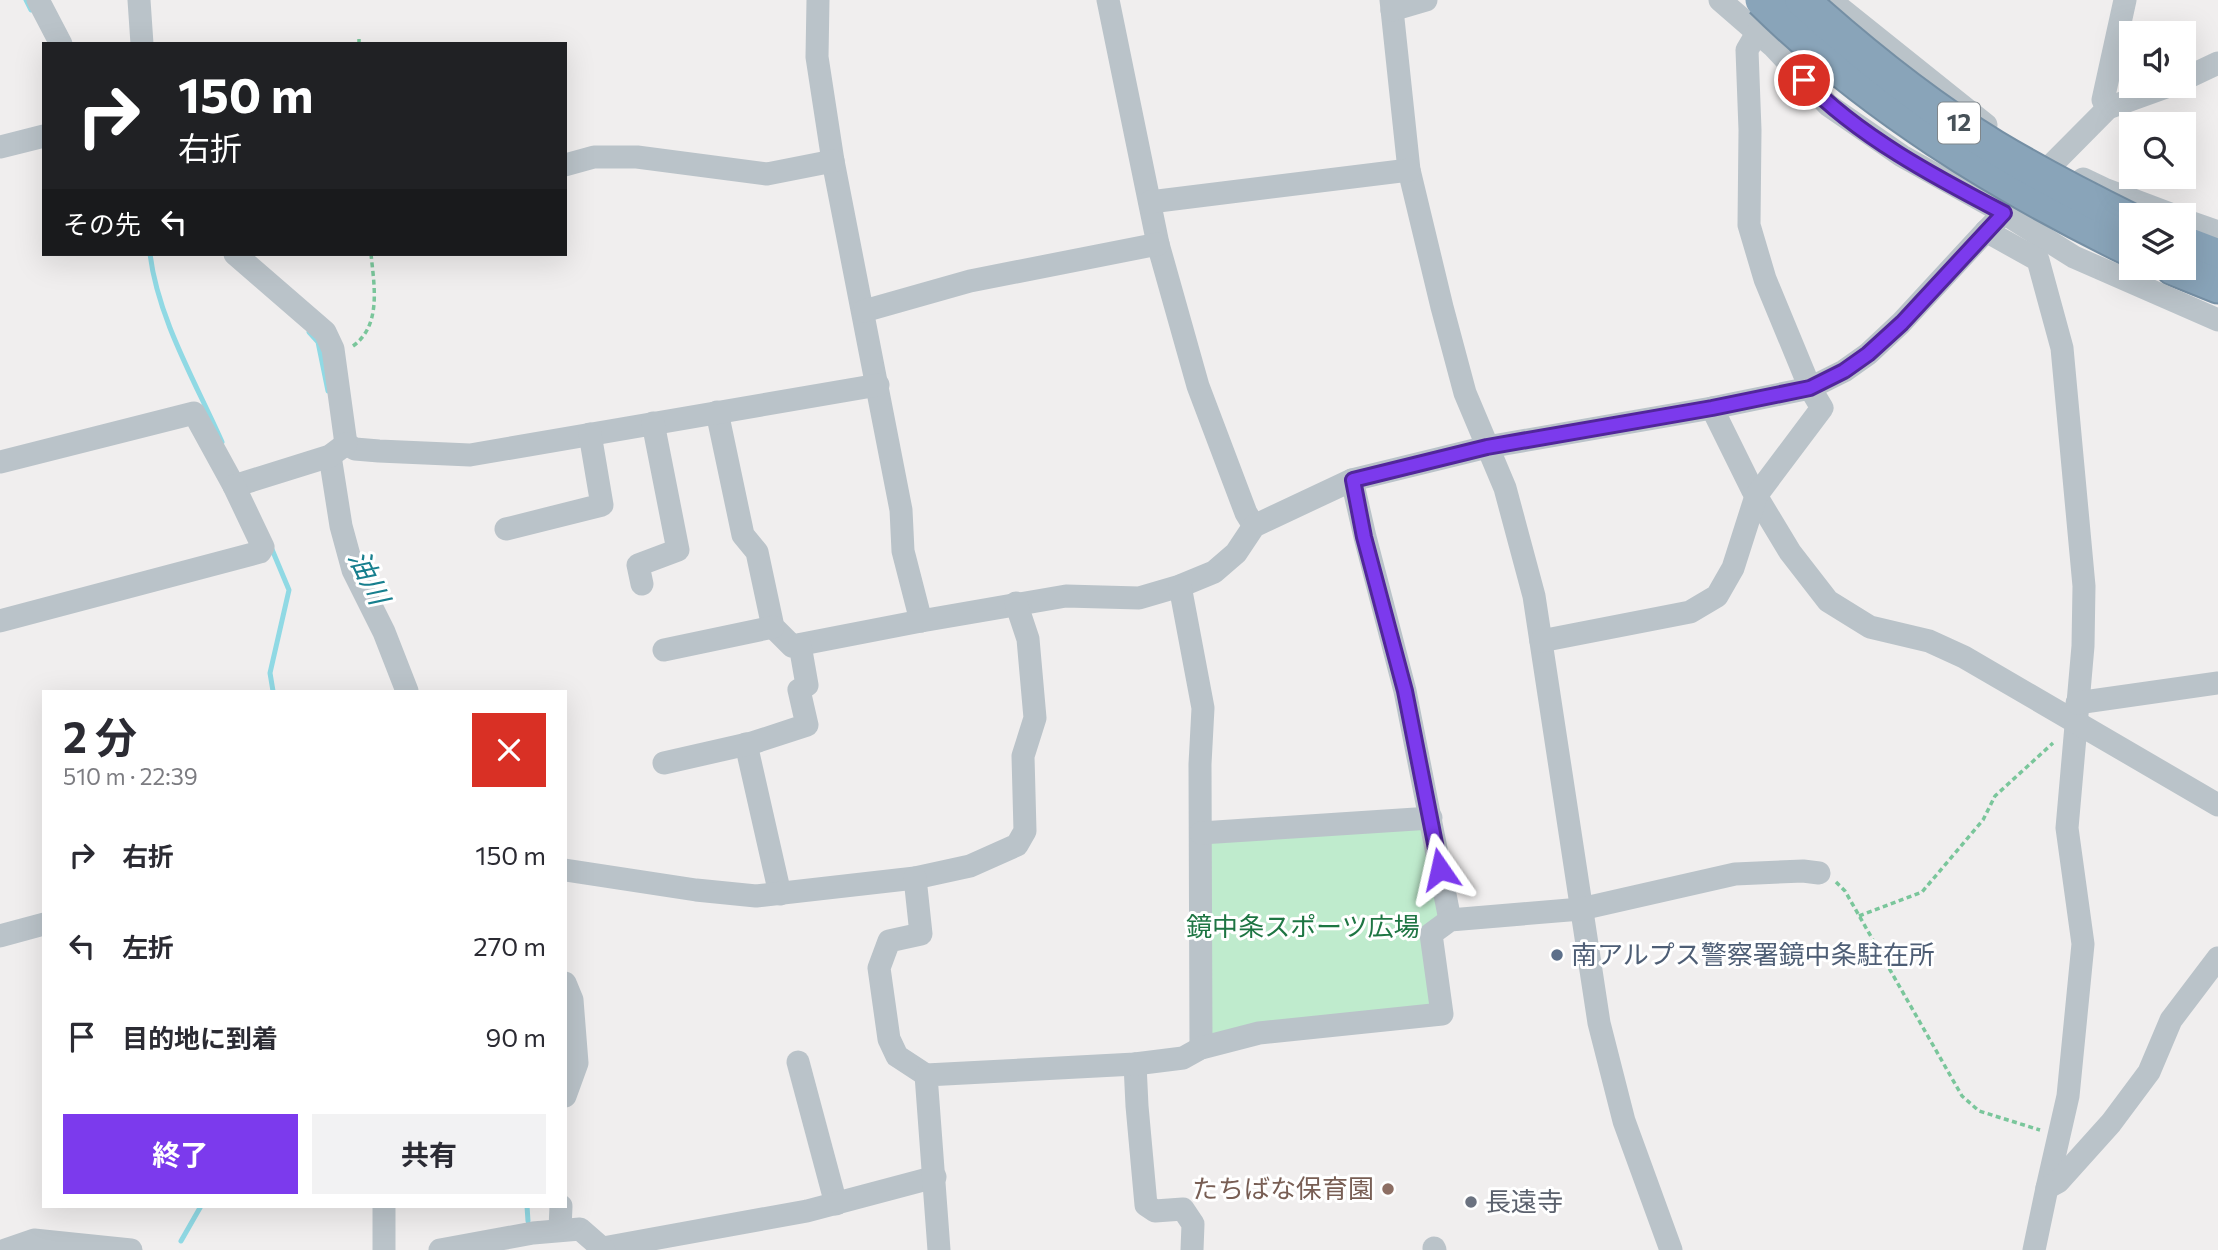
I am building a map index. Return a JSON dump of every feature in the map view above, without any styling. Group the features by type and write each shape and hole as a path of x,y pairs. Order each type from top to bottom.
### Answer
{"highway":[{"name":"12","path":"1762,0 1836,68 1911,124 1982,170 2058,214 2119,244"},
{"name":"12","path":"1802,0 1854,47 1930,104 1993,146 2067,189 2119,215"},
{"path":"2196,248 2218,256"},
{"path":"2196,277 2218,286"}],"street":[{"path":"38,0 60,42"},
{"path":"139,0 142,42"},
{"path":"818,0 817,57 833,161 901,510 903,551 921,621"},
{"path":"1108,0 1158,244 1198,386 1246,513 1254,526"},
{"path":"1426,0 1392,5 1409,170 1465,393 1505,488 1534,596 1599,1023 1624,1121 1671,1250"},
{"path":"1720,0 1758,33 1828,105 1902,156 2004,213 2074,257 2218,320"},
{"path":"1541,641 1690,612 1717,596 1732,568 1756,496 1822,408 1810,388 1765,279 1749,225 1747,50 1758,33 1795,0"},
{"path":"1830,0 1995,132 2104,190 2140,203"},
{"path":"2108,108 2103,100 2125,0"},
{"path":"2196,73 2218,63"},
{"path":"717,412 743,535 757,552 773,627 792,646 1066,596 1139,598 1214,572 1236,553 1254,526 1353,480 1487,447 1810,388 1844,371 1868,354 1902,323 1986,231 2108,108 2136,98"},
{"path":"0,147 42,136"},
{"path":"567,165 594,157 637,157 767,174 833,161"},
{"path":"1150,202 1409,170"},
{"path":"2196,224 2218,232"},
{"path":"1986,231 2038,260 2062,348 2084,586 2083,646 2067,828 2083,944 2068,1096 2034,1250"},
{"path":"864,311 970,281 1158,244"},
{"path":"238,256 325,332 333,349 341,526 353,570 384,632 407,690"},
{"path":"234,486 338,450 470,455 878,385"},
{"path":"1712,408 1756,496 1790,552 1828,601 1870,627 1929,641 1964,657 2017,690 2076,719 2218,805"},
{"path":"0,462 194,413 234,486 263,547 260,552 0,621"},
{"path":"642,583 638,565 678,550 653,424"},
{"path":"506,529 602,505 590,434"},
{"path":"1353,480 1364,537 1405,691 1450,920"},
{"path":"1180,586 1203,708 1200,764 1201,1048"},
{"path":"567,870 696,890 756,896 915,878 970,866 1017,845 1025,831 1023,756 1035,718 1028,639 1016,603"},
{"path":"664,650 773,627"},
{"path":"664,763 747,744 807,725 799,690 807,685 800,645"},
{"path":"2076,719 2218,683"},
{"path":"747,744 780,894"},
{"path":"1201,833 1431,818"},
{"path":"915,878 921,934 889,940 879,968 888,1039 897,1056 926,1075 1135,1064 1183,1058 1201,1048 1259,1033 1441,1014 1431,934 1450,920 1581,909 1735,874 1803,871 1819,873"},
{"path":"0,936 42,925"},
{"path":"2047,1188 2058,1182 2076,1163 2150,1072 2171,1020 2218,958"},
{"path":"567,988 572,1000 577,1063 567,1090"},
{"path":"798,1062 836,1204"},
{"path":"1135,1064 1146,1205 1155,1211 1183,1209 1193,1224 1192,1250"},
{"path":"926,1075 939,1250"},
{"path":"440,1250 560,1229 580,1229 604,1249 807,1212 935,1177"},
{"path":"384,1208 384,1250"},
{"path":"560,1229 561,1208"},
{"path":"5,1250 34,1241 131,1250"}],"path":[{"path":"359,36 359,42"},
{"path":"333,349 352,346 363,338 371,319 375,298 371,256"},
{"path":"1859,916 1922,892 1983,820 1995,796 2076,719"},
{"path":"1819,873 1834,880 1845,891 1962,1096 1979,1111 2059,1136"}],"green space":[{"name":"鏡中条スポーツ広場","path":"1431,818 1450,920 1431,934 1442,1014 1201,1038 1201,833"}],"waterway":[{"name":"油川","path":"26,0 31,10"},
{"path":"150,256 154,278 169,326 222,442"},
{"name":"油川","path":"309,332 318,342 328,391"},
{"path":"271,547 289,590 270,673 273,690"},
{"path":"181,1241 200,1208"},
{"name":"油川","path":"527,1208 528,1221"}],"place":[{"name":"南アルプス警察署鏡中条駐在所","path":"1557,955"},
{"name":"たちばな保育園","path":"1388,1189"},
{"name":"長遠寺","path":"1471,1202"}],"route":[{"path":"1440,869 1405,691 1364,537 1353,480 1487,447 1810,388 1844,371 1868,354 1902,323 2004,213 1902,156 1828,105 1804,80"}]}
